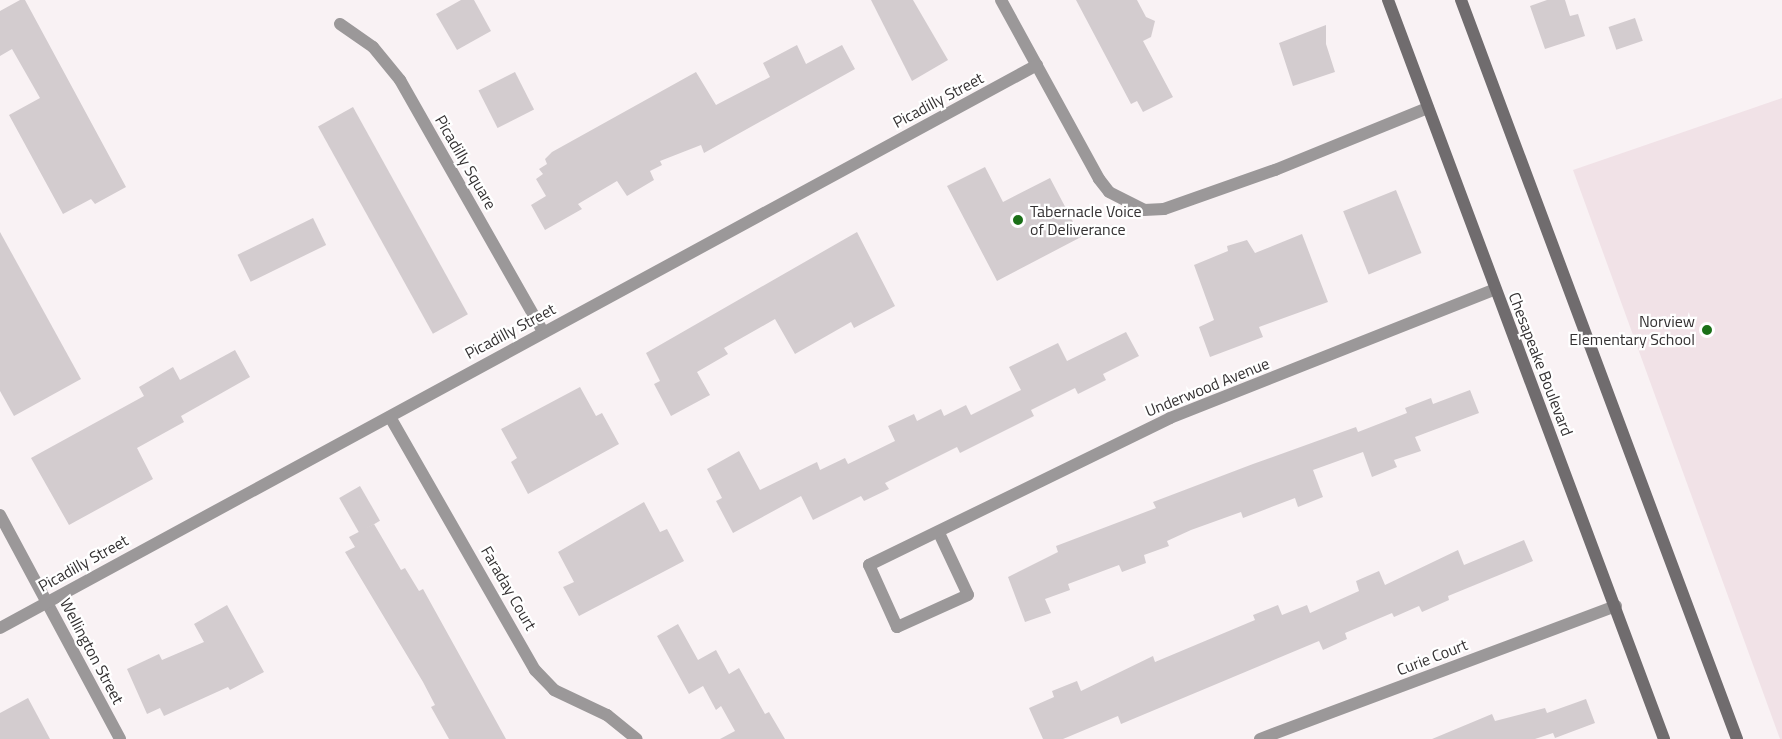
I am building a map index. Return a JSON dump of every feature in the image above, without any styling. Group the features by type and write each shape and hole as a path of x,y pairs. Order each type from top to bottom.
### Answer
{"main road":[{"name":"Chesapeake Boulevard","path":"1388,0 1664,739"},
{"path":"1461,0 1737,739"}],"street":[{"path":"1001,0 1068,123 1109,192 1129,205 1164,209 1275,170 1428,108"},
{"name":"Picadilly Square","path":"340,24 373,47 400,80 543,332"},
{"name":"Picadilly Street","path":"0,628 1037,65"},
{"name":"Underwood Avenue","path":"939,533 968,595 897,627 869,565 939,533 1170,418 1495,289"},
{"name":"Faraday Court","path":"390,417 535,670 555,690 607,715 637,739"},
{"name":"Wellington Street","path":"0,515 120,739"},
{"name":"Curie Court","path":"1260,739 1616,606"}],"shaded area":[{"name":"Norview Elementary School","path":"1782,98 1782,739 1780,739 1573,170"}],"building":[{"path":"20,0 25,0 126,187 95,204 91,199 63,214 9,115 40,98 12,49 0,56 0,11"},
{"path":"461,0 474,0 491,31 457,50 436,14"},
{"path":"871,0 913,0 948,60 912,81"},
{"path":"1076,0 1137,0 1146,17 1155,21 1151,37 1143,41 1173,97 1143,112 1137,101 1131,104"},
{"path":"1547,0 1565,0 1570,16 1578,14 1585,36 1545,49 1530,6"},
{"path":"1635,18 1643,41 1616,50 1609,27"},
{"path":"1326,25 1326,44 1335,72 1293,86 1279,43"},
{"path":"797,45 806,64 842,45 855,69 704,153 701,145 660,161 662,165 650,171 654,180 627,196 617,181 578,204 582,209 545,230 531,205 546,196 536,179 543,174 539,169 547,164 545,159 552,152 696,72 716,105 770,77 763,63"},
{"path":"515,72 534,109 498,128 478,91"},
{"path":"353,107 468,314 433,334 318,126"},
{"name":"Tabernacle Voice of Deliverance","path":"985,167 1003,202 1050,178 1081,237 997,281 947,186"},
{"path":"1396,190 1421,253 1369,274 1343,211"},
{"path":"313,218 326,245 251,282 238,255"},
{"path":"0,232 81,379 14,416 0,391"},
{"path":"857,232 895,306 854,328 851,322 795,354 775,319 724,348 728,354 697,372 710,395 671,416 654,384 660,381 646,353"},
{"path":"1302,234 1328,302 1259,327 1263,337 1210,357 1199,327 1214,320 1194,265 1228,251 1227,246 1247,240 1255,253"},
{"path":"1126,332 1139,356 1103,374 1106,380 1078,394 1075,388 1031,410 1034,416 960,453 957,447 885,483 889,489 864,501 861,496 813,520 801,496 733,533 716,501 722,498 707,469 739,451 760,490 817,462 820,470 845,458 848,464 895,441 888,426 914,414 917,421 941,409 944,416 966,405 971,415 1021,390 1009,367 1058,343 1067,361"},
{"path":"235,350 250,377 181,416 184,422 137,448 153,479 69,525 31,458 144,396 139,387 173,367 180,380"},
{"path":"580,387 596,416 602,413 619,444 528,494 511,462 517,458 501,429"},
{"path":"1470,390 1479,413 1415,437 1421,451 1394,460 1397,467 1372,477 1363,452 1313,470 1323,497 1298,507 1295,498 1243,518 1241,512 1191,530 1167,541 1169,546 1144,555 1146,563 1122,572 1119,565 1068,584 1070,590 1045,599 1051,613 1025,622 1008,577 1058,552 1056,546 1156,508 1153,502 1253,464 1356,427 1358,432 1407,413 1405,408 1431,398 1433,404"},
{"path":"360,486 380,521 359,533 339,498"},
{"path":"644,502 660,532 667,529 684,561 579,616 563,587 574,582 558,552"},
{"path":"374,524 401,570 405,568 419,591 423,589 506,739 449,739 431,707 435,705 423,682 345,552 355,547 349,537"},
{"path":"1524,540 1533,561 1448,596 1449,600 1422,612 1419,606 1394,617 1392,613 1345,633 1347,639 1323,650 1319,641 1121,724 1118,716 1063,739 1043,739 1029,708 1054,697 1052,691 1077,681 1081,691 1153,656 1155,662 1255,620 1253,615 1278,605 1282,615 1307,605 1310,613 1359,591 1356,581 1379,571 1385,585 1458,550 1464,565"},
{"path":"227,605 264,672 230,690 228,687 164,716 160,708 147,714 127,669 159,654 162,660 204,642 194,624"},
{"path":"678,624 698,660 716,650 729,674 739,668 765,714 769,712 785,739 720,739 735,731 721,706 716,710 703,686 689,694 657,636"},
{"path":"28,698 50,739 0,739 0,713"},
{"path":"1586,699 1595,723 1555,738 1553,733 1535,739 1432,739 1492,714 1495,721 1545,708 1547,713"}],"place":[{"name":"Tabernacle Voice of Deliverance","path":"1018,220"},
{"name":"Norview Elementary School","path":"1707,330"}]}
